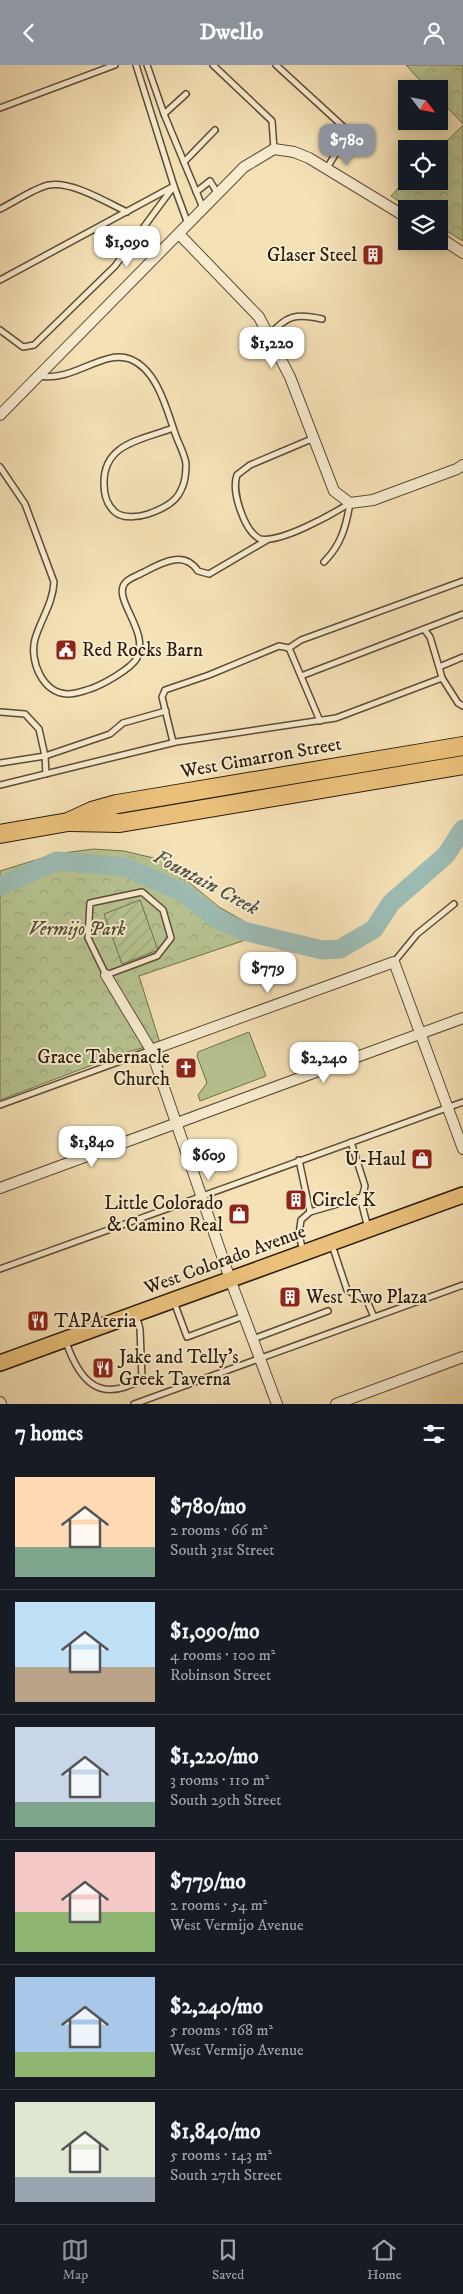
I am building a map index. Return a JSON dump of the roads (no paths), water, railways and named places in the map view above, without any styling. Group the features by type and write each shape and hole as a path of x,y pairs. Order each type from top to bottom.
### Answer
{"highway":[{"name":"West Cimarron Street","path":"68,822 92,811 117,804 463,746"},
{"name":"West Cimarron Street","path":"0,834 68,822 120,823 463,765"}],"main road":[{"name":"West Colorado Avenue","path":"0,1363 463,1195"}],"street":[{"path":"0,415 244,167 274,149 294,152 398,212"},
{"path":"179,234 259,317 290,377 334,491 350,503 373,500 463,465"},
{"path":"448,243 463,253"},
{"path":"151,1051 394,962 448,1107 460,1132 463,1149"},
{"path":"106,975 151,1051 230,1279 277,1404"},
{"path":"0,1188 176,1125 463,1018"},
{"path":"336,1404 463,1357"}],"lane":[{"path":"0,108 115,65"},
{"path":"136,65 188,224"},
{"path":"147,65 164,114 204,209"},
{"path":"213,65 272,121 274,149"},
{"path":"276,65 348,131 326,169"},
{"path":"164,114 186,94"},
{"path":"184,162 215,130"},
{"path":"196,192 210,181 218,194"},
{"path":"0,209 47,185 60,184 91,195 127,212"},
{"path":"0,280 174,186"},
{"path":"0,330 23,347 34,345 115,266 174,186"},
{"path":"269,336 276,326 293,316 306,315 322,319"},
{"path":"39,375 48,377 69,374 110,357 122,357 132,360 144,369 153,381 164,401 174,428 186,462 185,478 181,492 172,502 157,511 142,516 129,517 116,512 106,499 104,487 106,464 112,454 125,446 174,428"},
{"path":"266,540 255,536 249,531 234,491 237,475 250,465 314,438"},
{"path":"0,467 25,503 54,582 49,607 35,641 34,658 37,669 46,684 55,691 67,694 94,688 131,666 137,659 141,639 123,599 124,584 130,579 165,561 179,559 194,565 198,571 209,574 266,540 312,524 350,503"},
{"path":"324,562 340,541 347,522 350,503"},
{"path":"173,742 162,697 166,690 209,675 279,646 289,648 301,640 463,581"},
{"path":"301,676 463,615"},
{"path":"424,629 430,637 442,678 458,703 463,706"},
{"path":"289,648 320,721"},
{"path":"439,667 463,657"},
{"path":"0,785 173,742 336,718 442,678"},
{"path":"0,763 45,756 110,734 123,723 166,711"},
{"path":"0,712 25,714 40,729 46,773"},
{"path":"142,892 163,910 171,938 157,956 106,975 88,939 90,903 142,892"},
{"path":"394,962 417,934 454,904"},
{"path":"0,1105 151,1051"},
{"path":"0,1269 463,1102"},
{"path":"351,1142 365,1186 362,1197 362,1211 368,1229"},
{"path":"299,1160 310,1212"},
{"path":"303,1252 299,1234 301,1220 310,1212 362,1197"},
{"path":"332,1242 347,1290 367,1301 374,1317"},
{"path":"134,1404 463,1285"},
{"path":"174,1299 187,1337 244,1316"},
{"path":"252,1339 328,1311"},
{"path":"65,1339 83,1379 92,1386 106,1392 128,1389 142,1379 140,1329 136,1313"}],"waterway":[{"name":"Fountain Creek","path":"0,886 57,861 125,867 182,892 216,918 244,931 322,950 340,949 374,929 391,903 446,855 463,829"}],"place":[{"name":"Glaser Steel","path":"373,255"},
{"name":"Red Rocks Barn","path":"66,650"},
{"name":"Grace Tabernacle Church","path":"186,1068"},
{"name":"U-Haul","path":"422,1159"},
{"name":"Circle K","path":"296,1200"},
{"name":"Little Colorado & Camino Real","path":"239,1214"},
{"name":"West Two Plaza","path":"290,1297"},
{"name":"TAPAteria","path":"38,1321"},
{"name":"Jake and Telly’s Greek Taverna","path":"103,1368"}],"park label":[{"name":"Vermijo Park","path":"77,929"}]}
